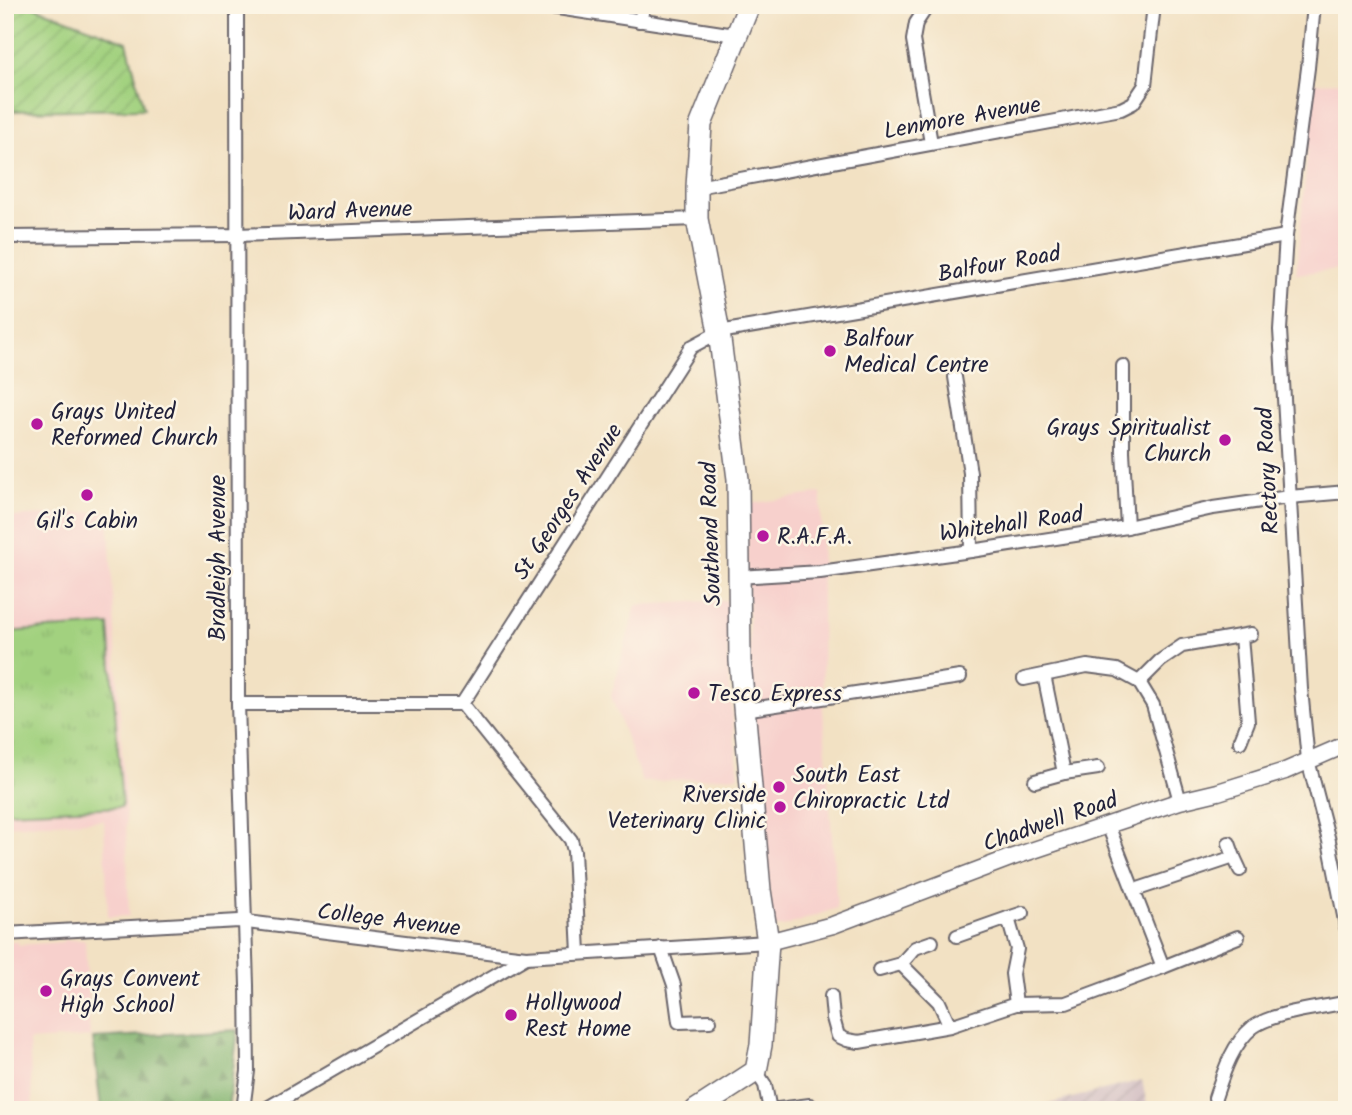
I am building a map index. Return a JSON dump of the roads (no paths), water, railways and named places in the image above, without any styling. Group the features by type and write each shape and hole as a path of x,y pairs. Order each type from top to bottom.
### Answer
{"main road":[{"name":"Southend Road","path":"749,5 701,124 696,187 697,219 719,332 737,479 737,577 744,710 760,890 768,942 761,1045 755,1071"},
{"path":"696,1110 755,1071"}],"street":[{"name":"Bradleigh Avenue","path":"237,5 238,704 247,923 248,1071 243,1110"},
{"path":"538,5 735,35"},
{"path":"639,21 645,5"},
{"path":"928,5 916,23 913,40 931,143"},
{"name":"Lenmore Avenue","path":"696,187 1108,113 1133,103 1145,85 1154,5"},
{"name":"Rectory Road","path":"1314,5 1286,236 1280,330 1301,689 1308,760 1329,841 1347,931"},
{"name":"Ward Avenue","path":"5,237 237,234 697,219"},
{"name":"Balfour Road","path":"719,332 1286,236"},
{"name":"St Georges Avenue","path":"462,704 691,347 719,332"},
{"path":"1123,366 1123,451 1127,527"},
{"path":"955,377 971,473 971,551"},
{"name":"Whitehall Road","path":"737,577 820,572 971,551 1127,527 1213,508 1347,492"},
{"path":"1139,682 1160,661 1181,646 1246,635 1248,722 1240,742"},
{"path":"1024,679 1087,667 1117,670 1139,682 1153,705 1180,801"},
{"path":"1044,675 1064,773"},
{"path":"744,710 960,677"},
{"path":"238,704 462,704 571,840 574,851 579,953"},
{"name":"Chadwell Road","path":"768,942 833,925 1010,858 1180,801 1285,771 1347,744"},
{"path":"1035,781 1098,768"},
{"path":"1108,825 1163,967"},
{"path":"1229,844 1240,870"},
{"path":"1135,890 1234,857"},
{"path":"957,936 1023,913"},
{"path":"1008,918 1017,949 1012,974 1016,1004"},
{"name":"College Avenue","path":"5,934 239,921 526,957 768,942"},
{"path":"831,996 838,1036 859,1042 950,1026 1016,1004 1066,1003 1238,937"},
{"path":"879,970 901,964 915,948 932,942"},
{"path":"661,948 674,985 679,1022 709,1021"},
{"path":"264,1110 526,957"},
{"path":"901,964 939,1002 950,1026"},
{"path":"1214,1098 1226,1066 1240,1041 1254,1027 1272,1018 1347,1002"},
{"path":"755,1071 765,1085 769,1110 810,1105"}],"place":[{"name":"Balfour Medical Centre","path":"830,351"},
{"name":"Grays United Reformed Church","path":"37,424"},
{"name":"Grays Spiritualist Church","path":"1225,440"},
{"name":"Gil's Cabin","path":"87,495"},
{"name":"R.A.F.A.","path":"763,536"},
{"name":"Tesco Express","path":"694,693"},
{"name":"South East Chiropractic Ltd","path":"779,787"},
{"name":"Riverside Veterinary Clinic","path":"780,807"},
{"name":"Grays Convent High School","path":"46,991"},
{"name":"Hollywood Rest Home","path":"511,1015"}]}
